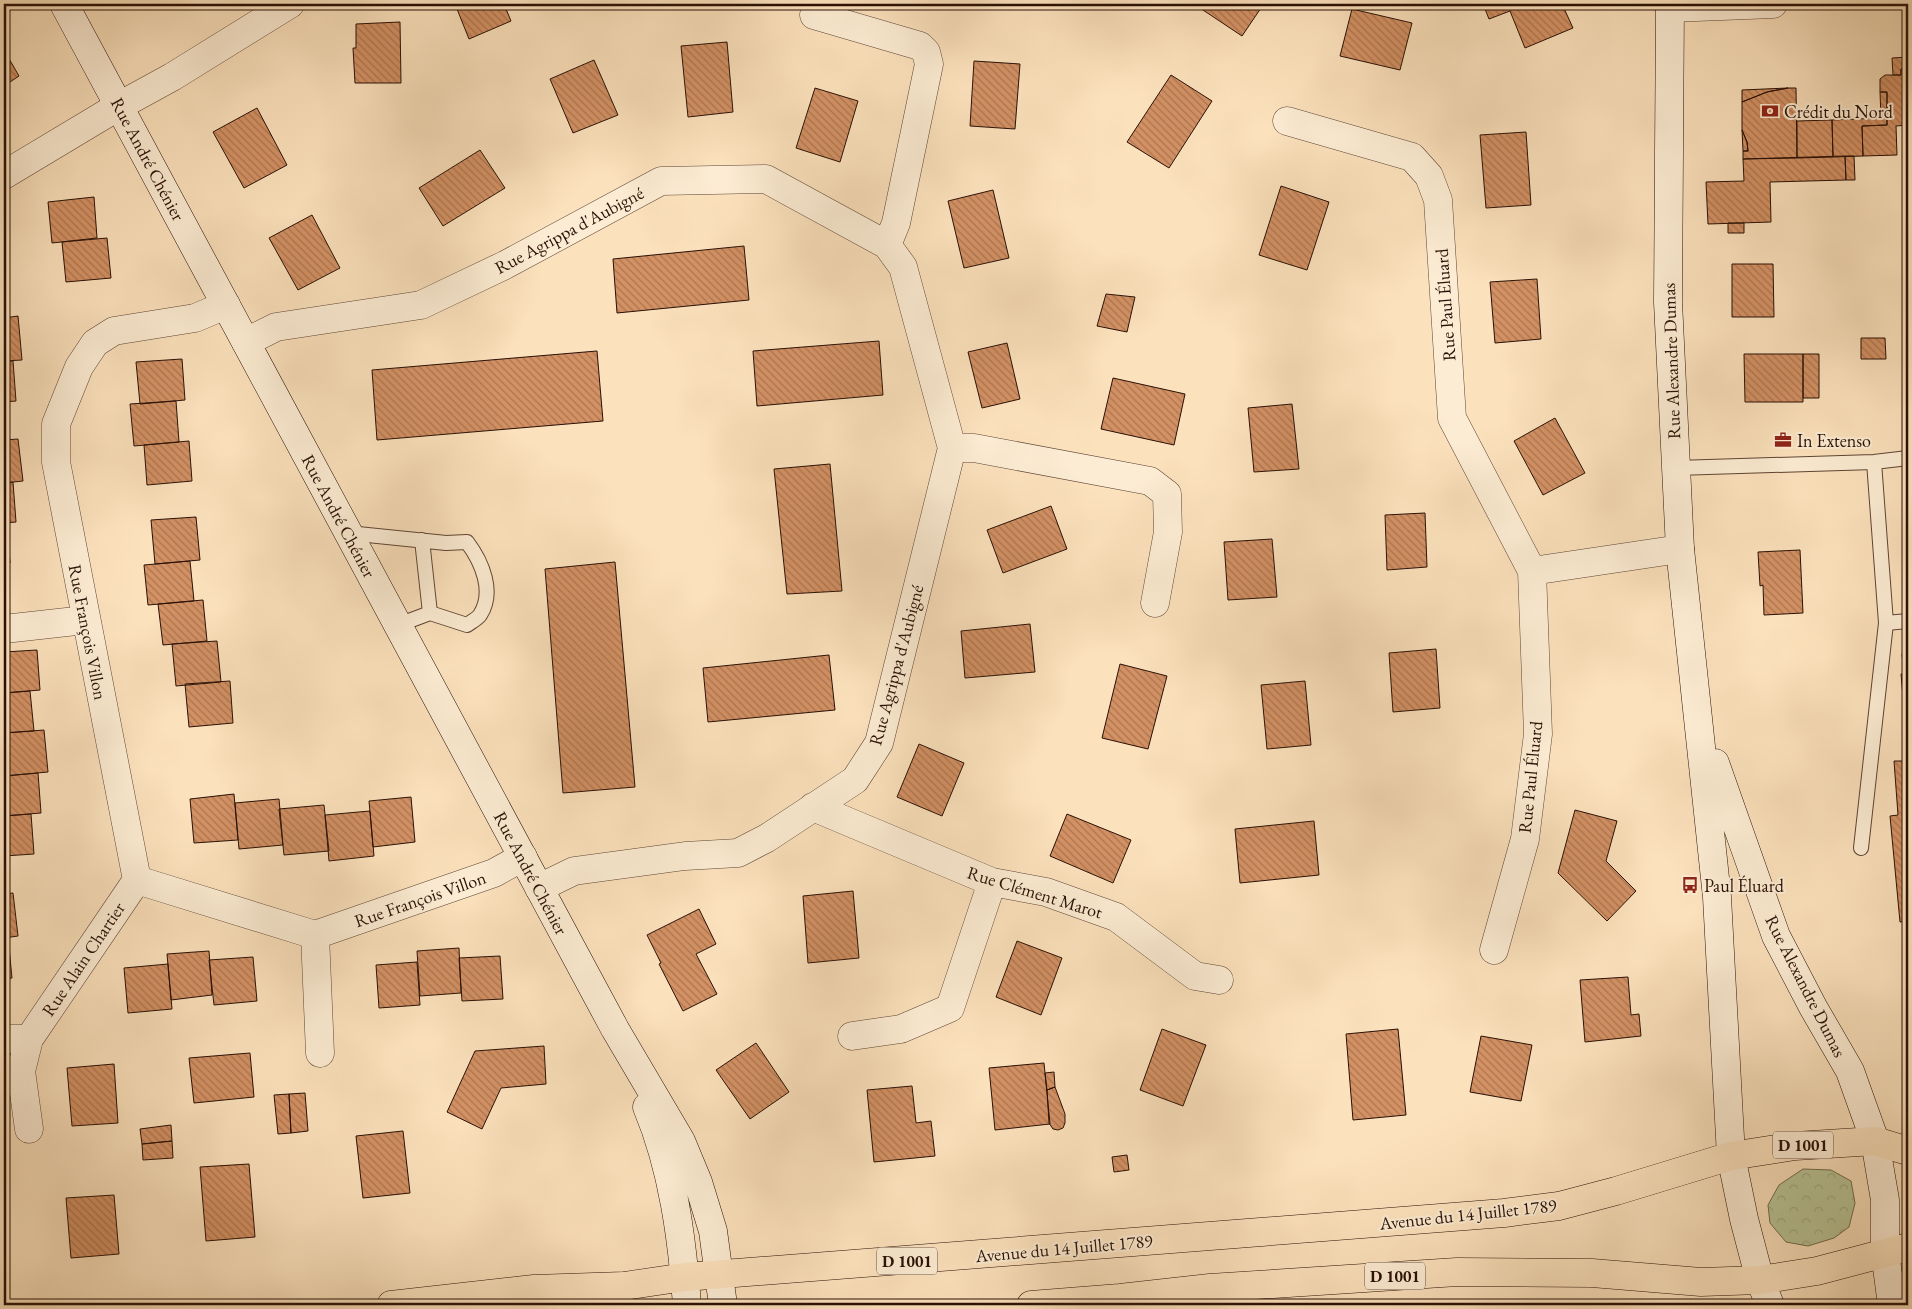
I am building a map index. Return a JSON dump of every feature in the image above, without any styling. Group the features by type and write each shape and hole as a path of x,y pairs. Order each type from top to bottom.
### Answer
{"main road":[{"name":"D 1001","path":"1731,1156 1795,1146 1874,1141 1908,1152"},
{"name":"Avenue du 14 Juillet 1789","path":"391,1305 534,1289 624,1286 685,1278 1504,1213 1559,1206 1616,1191 1731,1156"},
{"name":"D 1001","path":"1031,1305 1120,1302 1210,1288 1457,1272 1592,1273 1701,1282 1760,1280 1817,1271 1897,1250"}],"street":[{"name":"Rue André Chénier","path":"64,4 615,1029 682,1141 698,1182 713,1231 723,1305"},
{"path":"4,176 119,106 172,77 290,4"},
{"path":"1670,6 1773,4"},
{"name":"Rue Alexandre Dumas","path":"1670,6 1668,302 1680,549 1717,897 1731,1156 1744,1220 1760,1280 1770,1305"},
{"path":"814,15 920,46 926,52 929,64 896,223 887,245"},
{"name":"Rue Paul Éluard","path":"1287,120 1412,157 1429,176 1438,200 1452,418 1532,571 1538,734 1525,839 1494,950"},
{"name":"Rue Agrippa d'Aubigné","path":"246,342 276,327 421,305 505,265 661,181 766,179 887,245 903,267 952,448 879,743 855,780 767,838 738,853 685,856 574,871 539,888"},
{"name":"Rue François Villon","path":"136,880 56,462 56,424 79,367 94,344 114,331 195,318 226,305"},
{"path":"952,448 974,448 1150,481 1167,494 1168,532 1155,603"},
{"path":"1532,571 1680,549"},
{"path":"4,629 85,620"},
{"name":"Rue Alexandre Dumas","path":"1699,717 1746,856 1776,936 1813,1007 1850,1071 1874,1141 1897,1250 1892,1305"},
{"name":"Rue Clément Marot","path":"813,807 992,882 1046,892 1116,917 1195,976 1219,980"},
{"name":"Rue François Villon","path":"315,935 494,873 523,857"},
{"path":"136,880 315,935 320,1053"},
{"name":"Rue Alain Chartier","path":"29,1129 16,1039 136,880"},
{"path":"852,1036 901,1029 950,1008 992,882"},
{"name":"Rue André Chénier","path":"615,1029 657,1131 673,1195 687,1305"}],"lane":[{"path":"1676,468 1874,462 1908,458"},
{"path":"1861,848 1886,623 1874,462"},
{"path":"348,533 446,543 467,542 478,557 488,592 480,616 467,625 430,613 398,625"},
{"path":"422,540 430,613"},
{"path":"1886,623 1908,621"}],"green space":[{"path":"1803,1169 1831,1170 1851,1181 1855,1203 1849,1227 1834,1238 1808,1246 1786,1242 1770,1223 1768,1205 1779,1185"}],"building":[{"path":"455,4 504,4 511,21 469,39"},
{"path":"1194,4 1261,4 1263,5 1242,36"},
{"path":"1483,4 1562,4 1573,28 1525,48 1510,11 1489,19"},
{"path":"1352,9 1412,23 1400,70 1340,56"},
{"path":"400,22 401,83 355,83 353,48 356,48 356,24"},
{"path":"727,42 733,112 688,117 681,46"},
{"path":"4,50 19,76 4,86"},
{"path":"1908,57 1908,68 1901,69 1901,75 1893,75 1892,58"},
{"path":"594,60 618,115 573,133 550,79"},
{"path":"974,61 1020,64 1015,129 970,126"},
{"path":"1908,68 1908,125 1896,126 1897,155 1863,156 1862,126 1887,125 1887,92 1880,92 1880,79 1885,75 1901,75 1901,69"},
{"path":"1171,75 1212,101 1169,168 1127,142"},
{"path":"815,88 858,101 840,162 796,148"},
{"path":"1788,88 1767,92 1742,102 1742,90"},
{"path":"1796,88 1797,158 1743,159 1743,151 1748,151 1747,142 1742,130 1742,102 1767,92"},
{"path":"1880,92 1887,92 1887,125 1862,126 1863,156 1833,157 1832,120 1881,118"},
{"path":"257,108 287,165 244,188 213,132"},
{"path":"1832,120 1833,157 1797,158 1797,121"},
{"path":"1742,130 1747,142 1748,151 1743,151"},
{"path":"1526,132 1531,205 1486,208 1480,135"},
{"path":"480,150 505,188 443,226 419,188"},
{"path":"1845,156 1846,180 1770,182 1771,222 1708,224 1706,182 1744,181 1743,159"},
{"path":"1845,156 1854,156 1855,180 1846,180"},
{"path":"1281,186 1329,202 1307,270 1259,255"},
{"path":"993,190 1009,258 964,268 948,201"},
{"path":"94,197 97,238 52,243 48,202"},
{"path":"312,215 340,268 298,290 269,238"},
{"path":"1728,223 1744,223 1744,233 1728,233"},
{"path":"107,238 111,278 66,282 62,242"},
{"path":"744,246 749,300 617,313 613,259"},
{"path":"1732,264 1773,264 1774,317 1732,317"},
{"path":"1537,279 1541,339 1495,343 1490,282"},
{"path":"1106,294 1135,297 1127,332 1097,326"},
{"path":"18,316 22,360 4,361 4,318"},
{"path":"1861,338 1885,338 1886,359 1861,359"},
{"path":"879,341 883,395 757,406 753,351"},
{"path":"1007,343 1020,399 982,408 968,352"},
{"path":"597,351 603,421 377,440 372,370"},
{"path":"1744,354 1803,354 1803,402 1745,402"},
{"path":"1803,354 1819,354 1819,398 1803,398"},
{"path":"182,359 185,400 140,404 136,362"},
{"path":"4,361 13,361 16,401 4,402"},
{"path":"1113,378 1185,394 1174,445 1101,429"},
{"path":"176,401 179,442 134,446 130,404"},
{"path":"1292,404 1299,469 1254,472 1248,408"},
{"path":"1555,418 1585,473 1543,495 1514,441"},
{"path":"18,439 23,481 4,483 4,440"},
{"path":"189,441 192,481 147,485 144,445"},
{"path":"830,464 842,591 787,594 774,469"},
{"path":"13,482 16,522 4,523 4,483"},
{"path":"1051,506 1067,549 1003,573 987,530"},
{"path":"1425,513 1427,567 1387,570 1385,515"},
{"path":"196,517 200,560 155,564 151,520"},
{"path":"4,523 7,523 10,563 4,563"},
{"path":"1272,539 1277,597 1228,600 1224,542"},
{"path":"1800,550 1803,613 1764,615 1763,585 1760,586 1758,552"},
{"path":"190,561 194,601 148,605 144,565"},
{"path":"615,562 635,787 563,793 545,569"},
{"path":"203,600 207,641 163,645 158,604"},
{"path":"1030,624 1035,672 965,678 961,631"},
{"path":"217,641 221,682 176,686 172,644"},
{"path":"1436,649 1440,708 1393,712 1389,653"},
{"path":"37,650 40,690 4,693 4,652"},
{"path":"1908,653 1908,664 1903,664 1902,654"},
{"path":"829,655 835,710 708,722 703,668"},
{"path":"1120,664 1167,676 1148,749 1102,738"},
{"path":"1901,674 1908,674 1908,752"},
{"path":"230,681 233,723 189,727 185,684"},
{"path":"1305,681 1311,745 1267,749 1261,685"},
{"path":"30,691 34,731 4,733 4,693"},
{"path":"44,730 48,772 4,776 4,733"},
{"path":"919,744 964,763 942,816 897,797"},
{"path":"1894,761 1908,761 1908,921 1900,922 1890,816 1898,815"},
{"path":"38,773 41,813 4,816 4,776"},
{"path":"234,794 238,840 194,843 190,799"},
{"path":"411,797 415,842 373,847 369,801"},
{"path":"279,799 283,845 239,849 235,803"},
{"path":"324,805 329,851 284,855 279,809"},
{"path":"1575,810 1617,821 1606,861 1636,891 1607,921 1558,873"},
{"path":"370,811 374,856 329,861 325,815"},
{"path":"31,814 34,854 4,856 4,816"},
{"path":"1067,814 1131,840 1113,883 1050,856"},
{"path":"1314,821 1319,875 1240,883 1235,829"},
{"path":"853,891 859,958 808,963 803,896"},
{"path":"13,893 18,936 4,938 4,894"},
{"path":"699,909 716,944 696,954 717,994 683,1011 659,964 661,963 647,935"},
{"path":"8,937 12,978 4,979 4,938"},
{"path":"1017,941 1062,958 1041,1015 996,997"},
{"path":"459,948 461,993 420,996 417,951"},
{"path":"209,951 212,995 171,1000 167,954"},
{"path":"500,956 503,999 462,1001 459,958"},
{"path":"253,957 257,1001 214,1005 209,960"},
{"path":"417,962 420,1005 379,1008 376,965"},
{"path":"168,964 172,1009 128,1013 124,968"},
{"path":"1628,977 1631,1015 1639,1014 1641,1036 1585,1042 1580,980"},
{"path":"1162,1029 1206,1045 1183,1106 1140,1090"},
{"path":"1398,1029 1406,1115 1353,1120 1346,1034"},
{"path":"1481,1036 1532,1045 1521,1101 1470,1092"},
{"path":"756,1043 789,1092 750,1119 716,1070"},
{"path":"544,1046 546,1084 501,1088 482,1129 447,1112 475,1051"},
{"path":"250,1053 254,1097 194,1103 189,1058"},
{"path":"1044,1063 1050,1124 995,1130 989,1068"},
{"path":"114,1064 118,1123 72,1126 67,1068"},
{"path":"1054,1072 1055,1087 1047,1090 1045,1073"},
{"path":"912,1086 916,1123 931,1121 935,1156 874,1162 867,1090"},
{"path":"1055,1087 1065,1114 1063,1128 1058,1130 1053,1129 1049,1123 1047,1090"},
{"path":"305,1093 308,1131 291,1133 289,1094"},
{"path":"289,1094 291,1133 278,1134 274,1095"},
{"path":"171,1125 172,1141 142,1144 140,1129"},
{"path":"403,1131 410,1193 363,1198 356,1136"},
{"path":"172,1141 173,1158 143,1160 142,1144"},
{"path":"1127,1155 1129,1170 1114,1172 1112,1157"},
{"path":"249,1164 255,1237 206,1241 200,1167"},
{"path":"114,1195 119,1254 71,1258 66,1198"}],"place":[{"name":"Crédit du Nord","path":"1770,111"},
{"name":"In Extenso","path":"1783,440"},
{"name":"Paul Éluard","path":"1690,885"}]}
